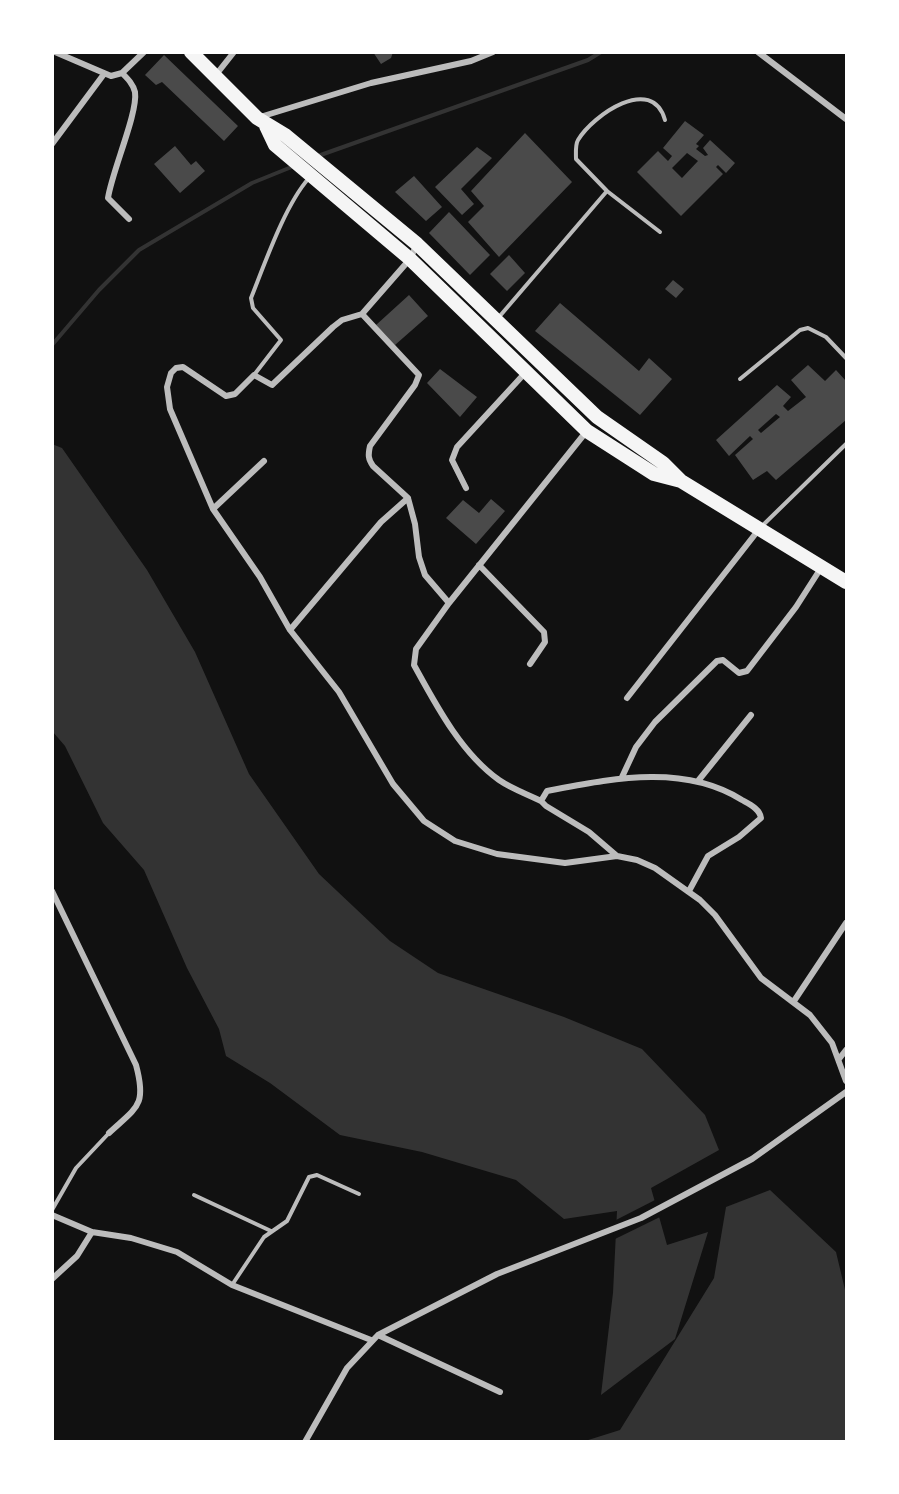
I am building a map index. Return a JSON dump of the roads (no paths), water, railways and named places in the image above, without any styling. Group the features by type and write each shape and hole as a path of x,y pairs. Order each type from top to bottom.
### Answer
{"highway":[{"path":"191,52 261,122 275,145 317,171 417,244 495,322 597,417 663,463 681,481 846,582"},
{"path":"261,122 285,135 317,171 587,431 654,474 681,481"},
{"path":"484,333 495,322"}],"street":[{"path":"55,52 104,74 122,73 144,52"},
{"path":"215,77 234,52"},
{"path":"261,122 371,83 471,61 493,52"},
{"path":"758,52 846,119"},
{"path":"122,73 131,82 135,100 110,182 108,198 129,219"},
{"path":"52,144 104,74"},
{"path":"417,244 410,259 362,314 333,327 276,383 268,384 262,377 254,375 231,397 226,396 183,367 176,368 171,373 168,387 170,409 213,509 260,577 290,630 339,692 393,784 424,821 440,832 477,849 548,862 580,862 617,856 637,860 655,868 689,891 715,915 761,978 794,1001 826,1033 839,1059 846,1081"},
{"path":"362,314 419,375 415,385 370,446 368,453 373,466 408,498 415,524 418,558 425,575 449,603"},
{"path":"466,488 452,460 457,447 525,373"},
{"path":"587,431 449,603 416,649 414,665 437,707 483,767 500,781 541,801 617,856"},
{"path":"213,509 264,461"},
{"path":"290,630 389,514 408,498"},
{"path":"627,698 760,528"},
{"path":"479,565 543,632 545,642 530,664"},
{"path":"622,777 636,747 654,722 717,661 723,660 739,673 747,670 796,607 822,567"},
{"path":"698,782 752,715"},
{"path":"541,801 547,791 622,777 698,782 724,789 761,814 757,823 708,856 689,891"},
{"path":"52,891 136,1065 141,1083 140,1103 109,1133"},
{"path":"794,1001 846,923"},
{"path":"839,1059 846,1050"},
{"path":"304,1442 347,1368 378,1335 497,1274 641,1218 752,1159 846,1092"},
{"path":"52,1213 92,1232 132,1238 177,1252 232,1284 371,1340"},
{"path":"52,1279 76,1256 92,1232"},
{"path":"378,1335 500,1392"}],"lane":[{"path":"660,232 607,191 576,159 577,142 588,128 628,100 642,98 653,101 662,110 665,120"},
{"path":"254,375 280,340 253,308 251,298 296,197 317,171"},
{"path":"495,322 607,191"},
{"path":"740,379 800,330 808,328 826,337 846,358"},
{"path":"760,528 846,444"},
{"path":"52,1213 76,1168 109,1133"},
{"path":"232,1284 258,1245 287,1221 313,1175 359,1194"},
{"path":"194,1194 272,1232"}],"waterway":[{"path":"315,157 588,60 601,52"},
{"path":"52,345 99,290 139,250 252,183 294,166"}]}
